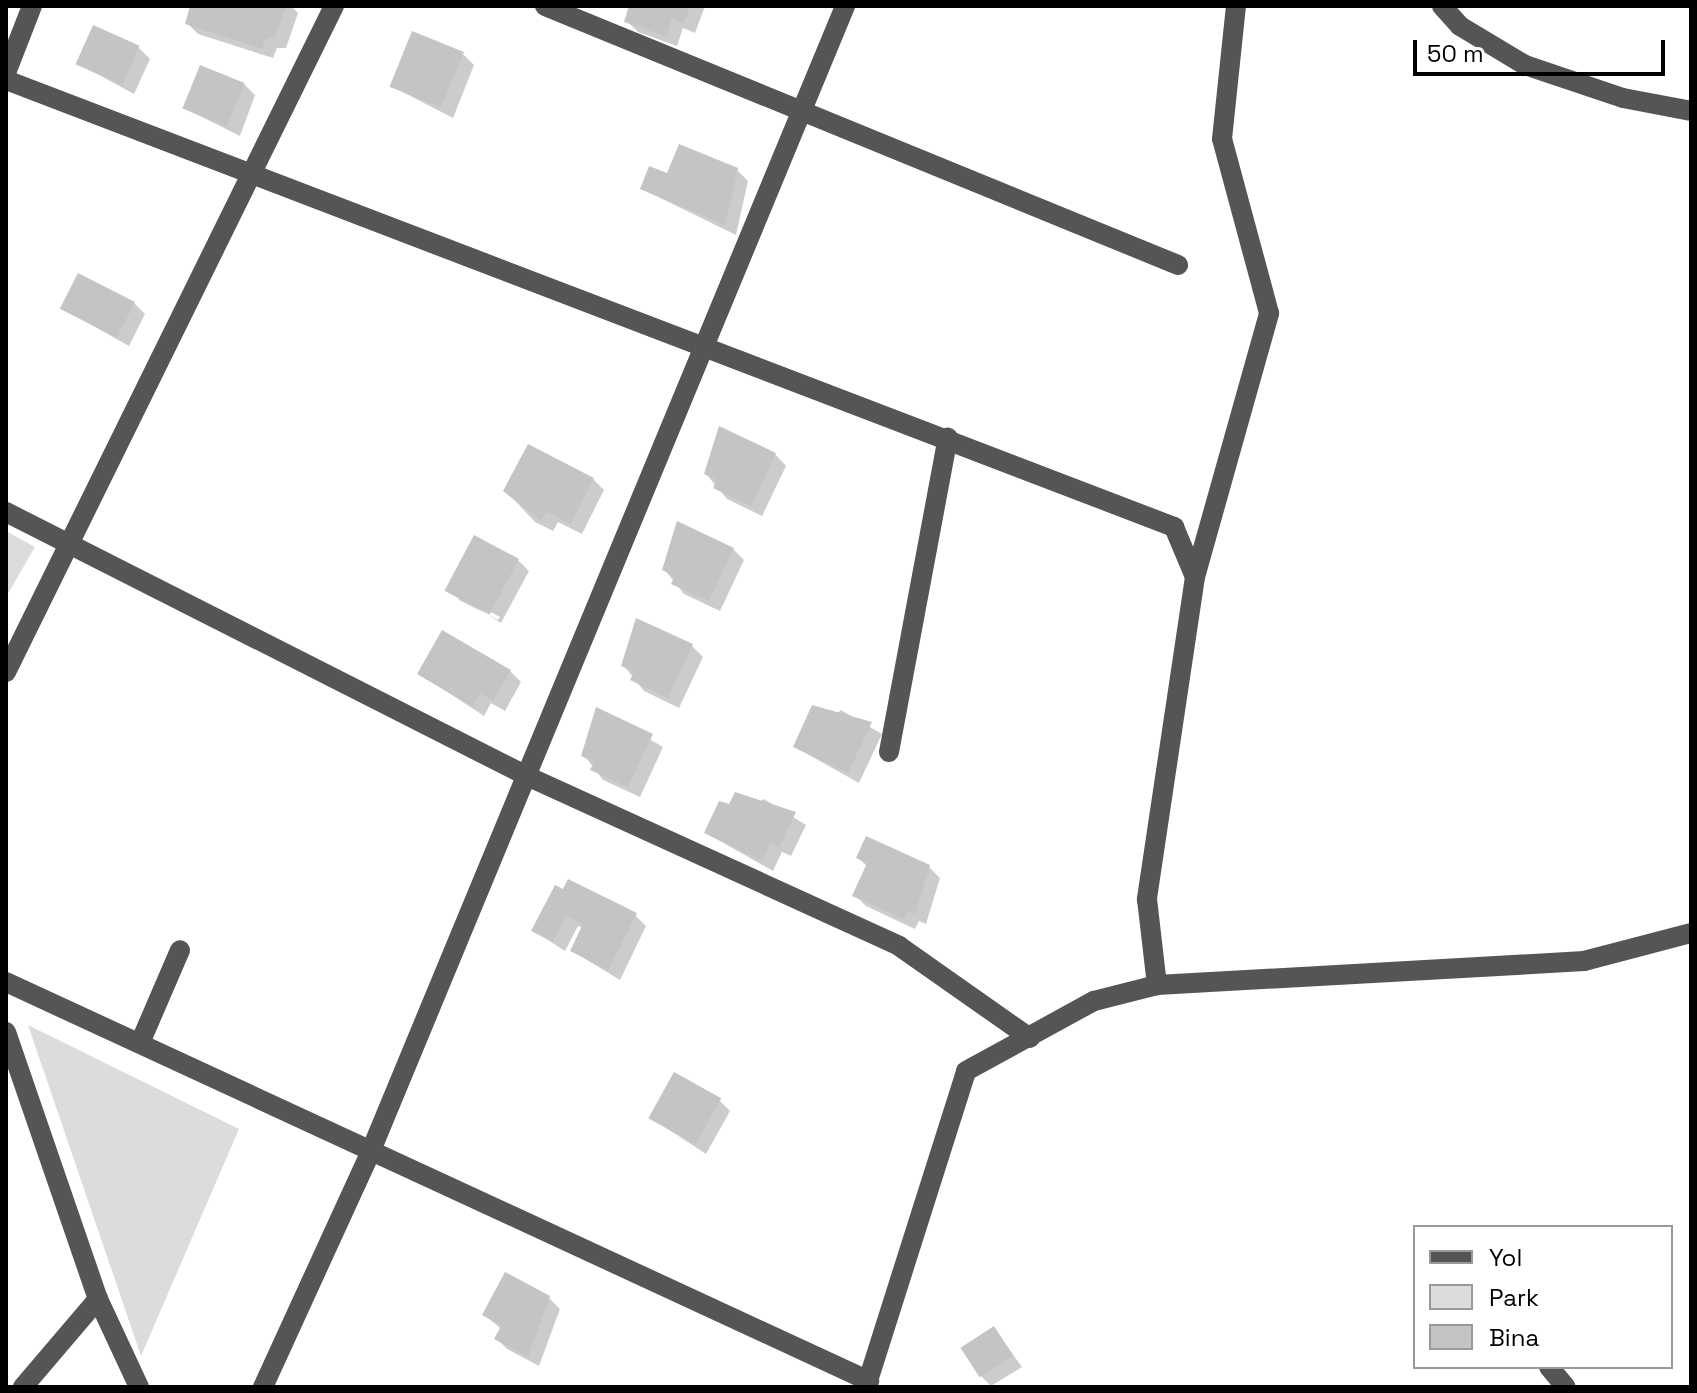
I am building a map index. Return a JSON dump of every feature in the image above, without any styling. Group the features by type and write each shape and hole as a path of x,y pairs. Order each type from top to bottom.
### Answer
{"street":[{"path":"6,73 32,6"},
{"path":"6,672 73,548 334,6"},
{"path":"545,6 801,107 1178,265"},
{"path":"263,1387 370,1153 529,777 801,107 845,6"},
{"path":"1157,985 1147,899 1195,577 1269,313 1222,139 1236,6"},
{"path":"1442,6 1460,26 1525,65 1623,98 1691,111"},
{"path":"6,80 254,170 707,343 1174,527 1195,577"},
{"path":"889,752 948,437"},
{"path":"6,512 529,777 899,946 1030,1038"},
{"path":"6,982 867,1384 966,1071 1094,1001 1157,985 1584,961 1691,933"},
{"path":"140,1043 180,950"},
{"path":"6,1032 98,1299 139,1387"},
{"path":"23,1387 98,1299"},
{"path":"1551,1369 1566,1387"}],"green space":[{"path":"6,531 35,547 6,597"},
{"path":"28,1025 239,1129 141,1356"}],"building":[{"path":"190,6 286,6 275,37 266,38 262,49 185,24"},
{"path":"629,6 690,6 684,23 672,19 666,36 624,22"},
{"path":"93,25 140,46 122,85 76,64"},
{"path":"412,31 464,52 441,108 390,87"},
{"path":"200,65 245,83 227,127 182,109"},
{"path":"679,144 738,168 725,225 640,189 649,166 667,173"},
{"path":"78,273 135,302 117,338 60,309"},
{"path":"719,426 776,453 751,506 713,488 717,480 704,474"},
{"path":"528,444 594,478 571,524 546,512 541,521 503,491"},
{"path":"677,521 734,548 709,601 671,584 675,576 662,570"},
{"path":"474,535 519,559 489,615 444,591"},
{"path":"636,618 693,644 668,698 630,680 634,672 621,666"},
{"path":"442,630 511,670 493,701 480,693 473,707 417,674"},
{"path":"812,705 872,722 848,773 793,747"},
{"path":"596,707 653,734 628,787 590,770 594,762 581,756"},
{"path":"735,792 796,812 779,847 771,843 762,861 704,833 719,801 729,804"},
{"path":"866,836 930,865 915,914 907,911 904,919 852,896 867,863 856,858"},
{"path":"568,879 637,913 608,970 570,951 583,924 566,916 553,942 531,931 555,885 563,889"},
{"path":"674,1072 721,1098 696,1145 648,1118"},
{"path":"505,1272 550,1296 528,1357 494,1339 501,1326 482,1315"},
{"path":"994,1326 1013,1355 980,1377 960,1348"}]}
